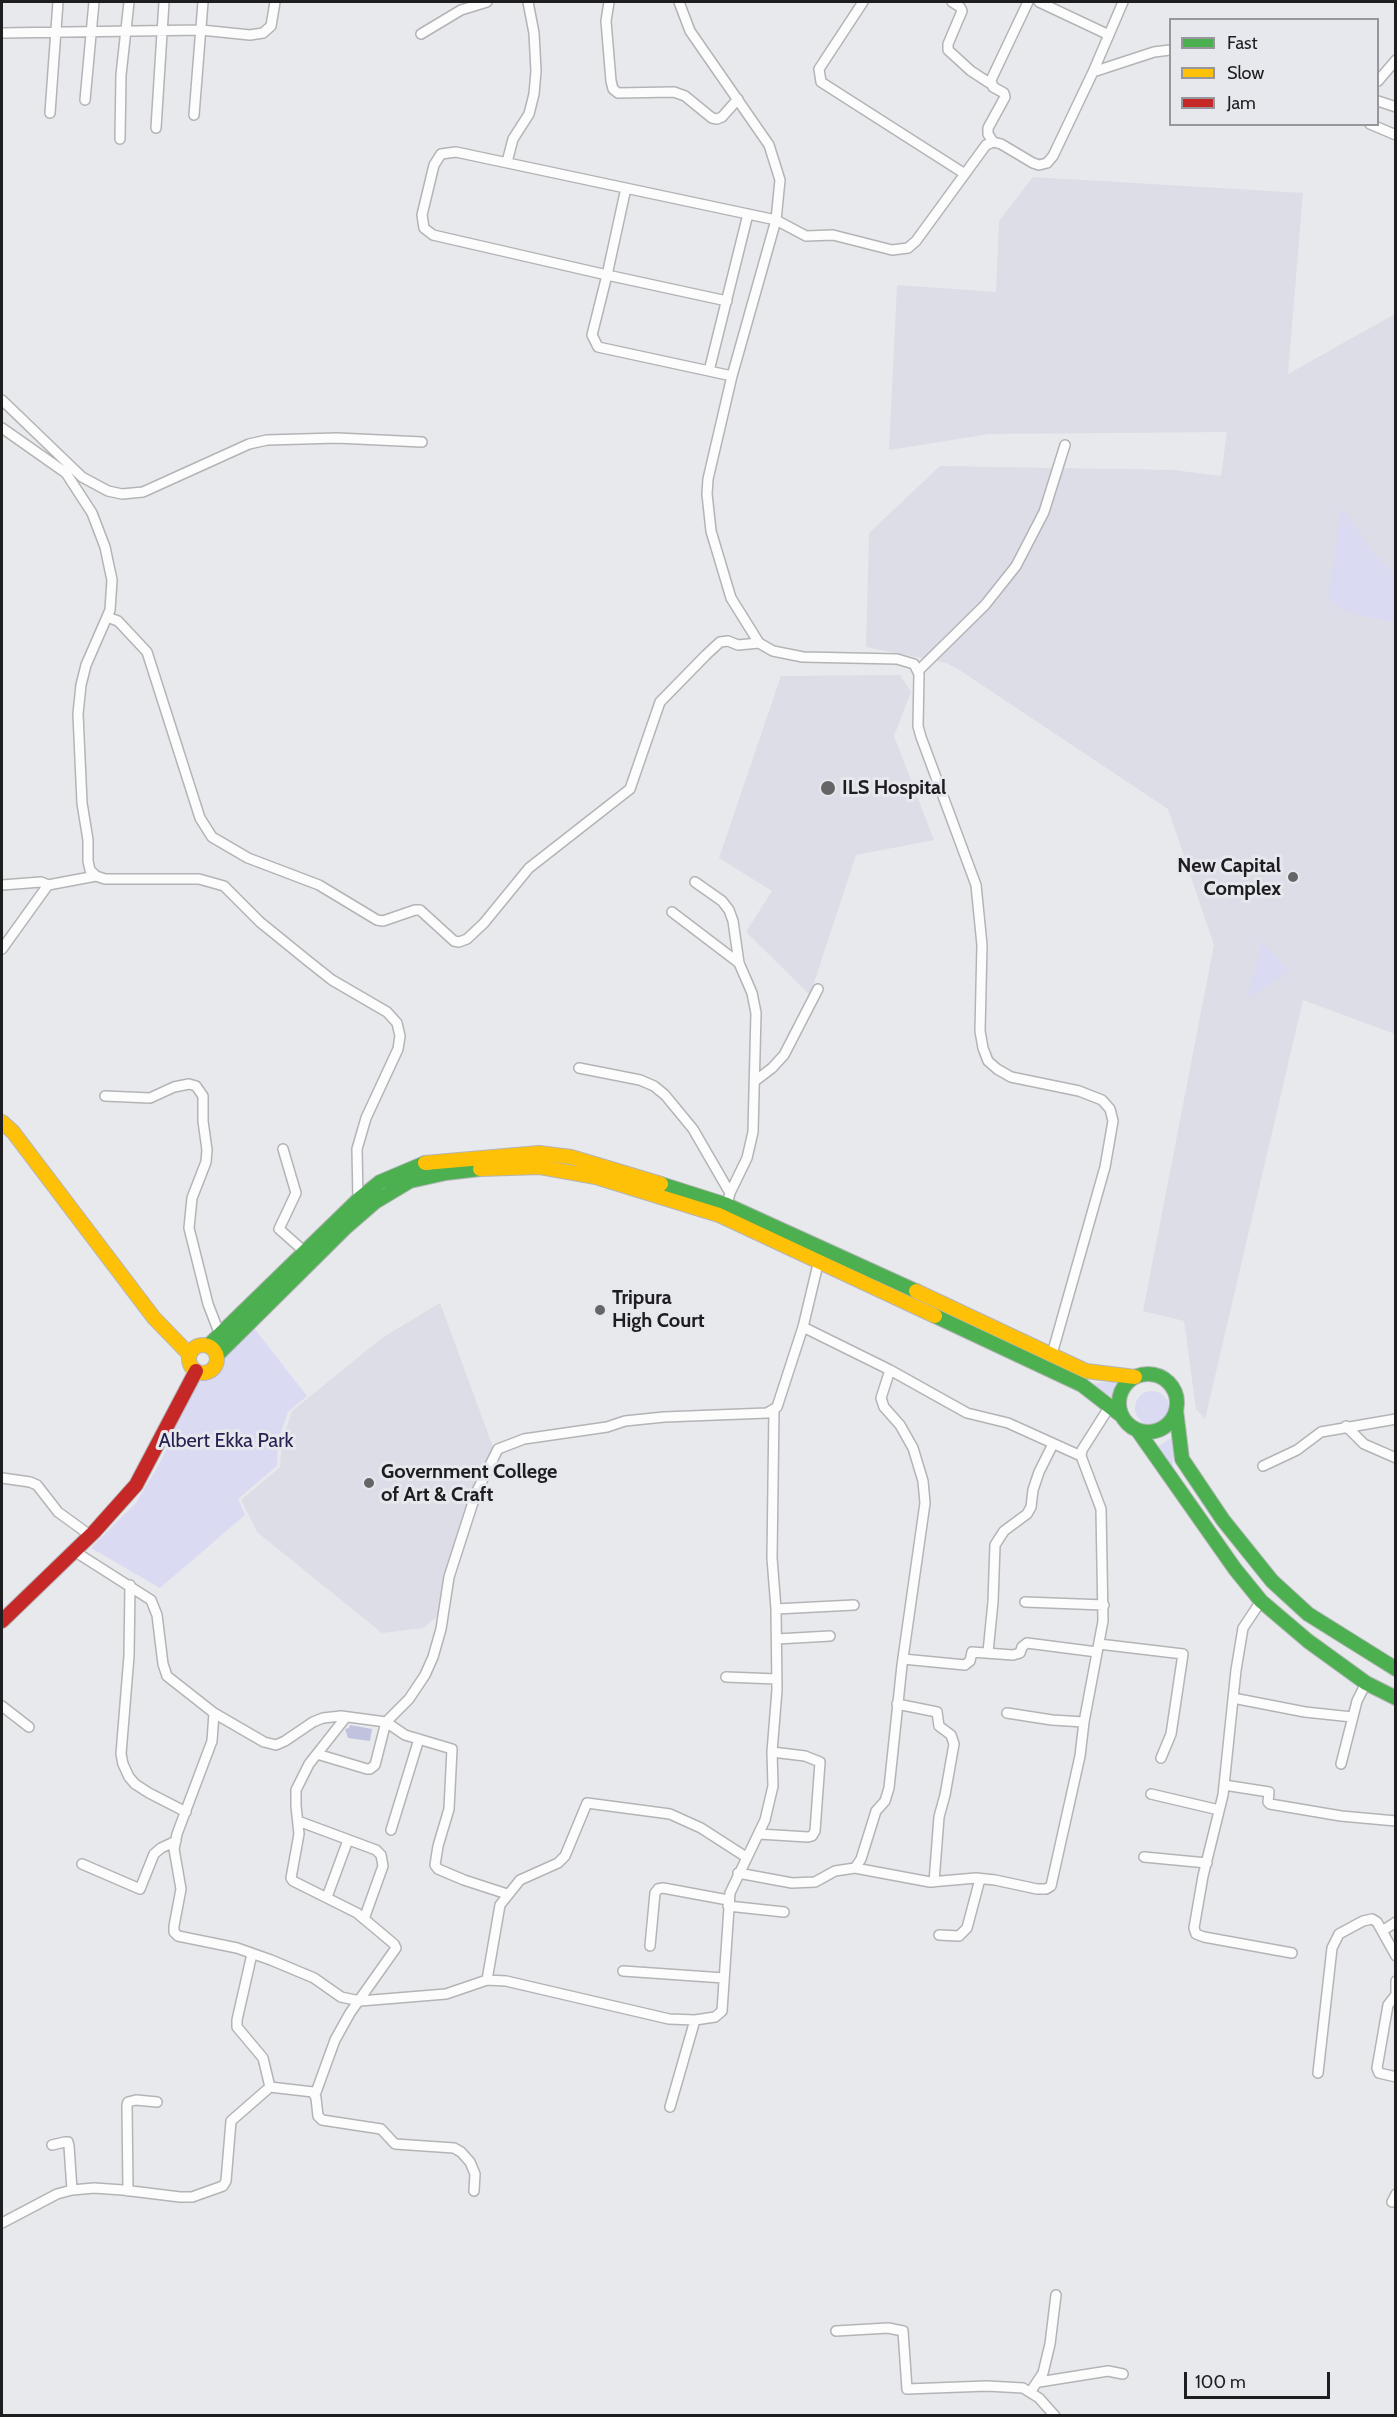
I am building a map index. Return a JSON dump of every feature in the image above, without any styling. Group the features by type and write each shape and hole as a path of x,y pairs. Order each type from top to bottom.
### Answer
{"main road":[{"path":"2,1122 13,1132 154,1318 189,1354 189,1362 196,1371 210,1372 216,1365 213,1350 220,1335 358,1200 380,1182 428,1162 539,1153 571,1157 728,1199 819,1245 1086,1371 1135,1377 1152,1375 1169,1383 1174,1391 1182,1459 1222,1520 1272,1581 1308,1614 1395,1669"},
{"path":"213,1350 375,1202 410,1181 446,1173 490,1168 540,1167 587,1174 719,1215 1082,1385 1138,1431 1235,1569 1261,1601 1308,1641 1366,1683 1395,1698"},
{"path":"189,1354 200,1344 213,1350"},
{"path":"2,1621 120,1506 136,1485 196,1371"},
{"path":"1122,1416 1120,1399 1122,1390 1135,1377"},
{"path":"1138,1431 1157,1431 1166,1426 1176,1410"}],"street":[{"path":"50,113 58,2"},
{"path":"85,100 94,2"},
{"path":"120,139 121,75 129,2"},
{"path":"156,128 164,2"},
{"path":"194,115 202,2"},
{"path":"2,33 201,30 250,35 263,33 271,26 274,2"},
{"path":"421,34 461,10 487,2"},
{"path":"507,162 513,139 529,114 534,94 536,71 534,33 528,2"},
{"path":"609,2 606,21 611,81 613,89 618,93 674,92 685,96 712,118 717,119 722,117 738,99"},
{"path":"679,2 681,13 690,31 769,145 777,164 780,180 776,220 732,376 708,479 708,510 717,552 731,598 759,643 774,651 803,657 897,659 914,664 918,671 920,687 918,726 921,737 976,885 982,945 980,1031 988,1061 997,1070 1011,1077 1078,1091 1102,1100 1110,1109 1113,1121 1105,1167 1052,1354"},
{"path":"862,2 819,69 821,82 965,174"},
{"path":"952,2 962,11 948,44 948,50 971,71 1004,93 1005,97 988,129 988,134 993,142 1039,165 1047,163 1053,156 1123,2"},
{"path":"991,84 993,74 1010,44 1028,2"},
{"path":"1039,2 1109,35"},
{"path":"1093,72 1154,52 1169,50"},
{"path":"1379,79 1395,60"},
{"path":"1379,101 1395,107"},
{"path":"1375,126 1395,135"},
{"path":"727,301 433,235 424,228 422,215 435,165 441,154 456,152 748,213 776,220 806,236 833,235 891,250 908,248 916,241 986,145 993,142"},
{"path":"626,188 592,335 598,347 732,376"},
{"path":"709,371 748,213"},
{"path":"2,400 82,477 108,491 122,494 143,492 249,444 267,440 337,438 422,442"},
{"path":"2,428 66,473 88,506 105,547 112,580 107,617 86,665 78,714 88,861 96,876"},
{"path":"918,671 985,605 1016,566 1044,512 1065,445"},
{"path":"107,617 118,621 147,652 200,818 205,830 212,837 248,858 320,885 377,920 383,921 420,910 459,942 467,939 484,923 529,868 630,789 660,702 705,655 720,642 728,641 738,645 759,643"},
{"path":"2,885 41,882 48,885 96,876 117,879 199,879 224,886 260,921 332,980 387,1012 397,1023 398,1049 366,1118 357,1149 358,1200"},
{"path":"695,882 722,901 729,910 740,963 752,993 756,1013 753,1132 747,1158 728,1199"},
{"path":"2,949 48,885"},
{"path":"672,912 740,963"},
{"path":"755,1081 784,1055 818,989"},
{"path":"579,1068 640,1080 654,1086 665,1095 693,1129 728,1199"},
{"path":"105,1096 150,1098 174,1087 189,1084 196,1086 203,1096 206,1162 192,1198 189,1228 208,1304 220,1335"},
{"path":"283,1149 296,1193 279,1229 305,1252"},
{"path":"317,1754 367,1770 375,1765 386,1722 409,1699 434,1657 449,1576 476,1493 498,1449 524,1439 607,1427 625,1421 767,1413 774,1409 777,1407 803,1327 819,1260"},
{"path":"803,1327 890,1370 967,1413 1008,1423 1082,1456"},
{"path":"855,1868 861,1859 876,1811 885,1801 889,1788 897,1704 925,1503 923,1481 913,1448 900,1425 884,1407 881,1398 890,1370"},
{"path":"738,1873 792,1883 814,1882 835,1872 855,1868 934,1882 980,1879 1037,1889 1052,1886 1079,1765 1104,1605 1101,1509 1082,1456 1082,1450 1110,1406"},
{"path":"214,1713 212,1741 174,1849 181,1889 174,1932 178,1936 204,1940 297,1970 341,1997 360,2001 446,1994 487,1980 506,1981 669,2019 695,2020 716,2017 721,2014 728,1903 738,1873 765,1820 773,1786 772,1752 777,1679 776,1609 772,1558 774,1409"},
{"path":"1263,1466 1297,1450 1321,1432 1395,1419"},
{"path":"1346,1426 1364,1444 1395,1458"},
{"path":"988,1652 996,1545 1004,1531 1027,1514 1031,1507 1033,1490 1039,1472 1053,1444"},
{"path":"2,1478 37,1485 58,1512 91,1536"},
{"path":"74,1551 151,1600 159,1622 163,1664 167,1676 214,1713 264,1742 276,1745 285,1742 313,1722 323,1718 346,1716 386,1722 405,1735 449,1747 453,1753 449,1809 435,1865 438,1869 464,1880 507,1894"},
{"path":"130,1585 129,1656 121,1754 123,1764 135,1784 149,1794 186,1812"},
{"path":"1261,1601 1243,1628 1224,1785 1194,1928 1196,1934 1204,1937 1292,1953"},
{"path":"1025,1602 1104,1605"},
{"path":"776,1609 854,1605"},
{"path":"777,1639 830,1636"},
{"path":"903,1659 965,1665 970,1662 972,1652 1013,1655 1020,1653 1022,1647 1027,1643 1183,1654 1171,1734 1161,1758"},
{"path":"726,1677 777,1679"},
{"path":"1341,1764 1357,1701 1366,1683"},
{"path":"1233,1698 1305,1712 1352,1718"},
{"path":"897,1704 937,1712 939,1726 951,1735 952,1739 949,1774 937,1830 934,1882"},
{"path":"2,1706 30,1727"},
{"path":"1007,1713 1084,1722"},
{"path":"346,1716 309,1764 296,1790 299,1834 291,1878 364,1919 396,1948 335,2040 315,2095 318,2116 322,2120 381,2129 395,2144 454,2148 470,2162 475,2174 474,2191"},
{"path":"391,1830 419,1739"},
{"path":"759,1834 808,1837 812,1836 815,1831 820,1762 805,1756 772,1752"},
{"path":"1224,1785 1269,1792 1268,1802 1270,1804 1341,1816 1395,1821"},
{"path":"1151,1794 1219,1810"},
{"path":"487,1980 497,1914 507,1894 527,1875 558,1863 565,1856 587,1803 670,1814 700,1828 746,1857"},
{"path":"298,1821 376,1850 383,1859 383,1866 364,1919"},
{"path":"327,1897 348,1840"},
{"path":"82,1864 140,1889 154,1854 160,1848 176,1841"},
{"path":"1144,1857 1207,1863"},
{"path":"939,1935 959,1936 967,1928 980,1879"},
{"path":"650,1946 658,1889 784,1912"},
{"path":"1318,2073 1332,1948 1339,1934 1367,1919 1377,1922 1395,1956"},
{"path":"1382,1931 1395,1922"},
{"path":"252,1954 237,2027 263,2058 270,2087"},
{"path":"623,1971 724,1978"},
{"path":"1395,1981 1395,1997 1388,2005 1377,2068 1379,2073 1395,2077"},
{"path":"670,2107 695,2020"},
{"path":"2,2223 57,2194 72,2190 94,2188 192,2197 223,2186 226,2181 231,2121 270,2087 313,2092 315,2095"},
{"path":"128,2191 127,2105 128,2102 136,2100 156,2102"},
{"path":"52,2145 68,2142 72,2190"},
{"path":"1031,2391 1039,2382 1050,2344 1056,2295"},
{"path":"836,2331 888,2328 903,2331 906,2388 908,2390 987,2386 1023,2388 1031,2391 1055,2415"},
{"path":"1039,2382 1108,2371 1123,2374"}],"shaded area":[{"path":"1033,177 1303,193 1288,374 1395,314 1395,1034 1303,1000 1205,1419 1196,1409 1184,1321 1143,1311 1214,945 1168,809 961,671 946,663 866,647 869,533 940,466 1173,470 1221,476 1227,432 989,434 889,450 897,285 996,292 999,221"},
{"name":"ILS Hospital","path":"900,675 911,692 894,736 934,840 856,855 810,995 746,932 772,891 719,858 781,676"},
{"name":"Government College of Art & Craft","path":"440,1303 493,1447 465,1510 444,1580 437,1617 423,1628 382,1633 257,1532 241,1500 280,1467 282,1442 292,1411 382,1338"},
{"path":"350,1725 372,1729 370,1741 348,1738 345,1729"}],"green space":[{"path":"1341,509 1347,514 1373,553 1395,574 1395,623 1349,613 1333,604 1329,595"},
{"path":"1262,942 1289,971 1247,999"},
{"name":"Albert Ekka Park","path":"251,1324 307,1396 288,1412 278,1441 277,1466 238,1499 245,1515 160,1588 91,1548 136,1503 162,1459 193,1385 208,1362 229,1341"},
{"path":"1121,1381 1114,1398 1090,1384 1108,1382"},
{"path":"1152,1391 1164,1396 1169,1408 1164,1420 1152,1425 1140,1420 1135,1408 1140,1396"},
{"path":"1173,1437 1173,1469 1157,1447"}],"traffic: fast":[{"path":"209,1345 358,1200 380,1182 425,1163"},
{"path":"217,1355 345,1228 375,1202 410,1181 446,1173 480,1169"},
{"path":"661,1184 727,1205 916,1291"},
{"path":"935,1316 1082,1385 1122,1416"},
{"path":"1148,1374 1164,1379 1172,1387 1177,1403 1172,1419 1164,1427 1148,1432 1132,1427 1124,1419 1119,1403 1124,1387 1132,1379 1148,1374"},
{"path":"1176,1410 1182,1459 1223,1520 1272,1581 1308,1614 1396,1669"},
{"path":"1138,1431 1235,1569 1261,1601 1308,1641 1366,1683 1396,1698"}],"traffic: slow":[{"path":"2,1122 13,1132 154,1318 189,1354"},
{"path":"425,1163 539,1153 571,1157 661,1184"},
{"path":"480,1169 540,1167 596,1177 719,1215 935,1316"},
{"path":"916,1291 1086,1371 1135,1377"},
{"path":"203,1345 213,1349 217,1359 213,1369 203,1373 193,1369 189,1359 193,1349 203,1345"}],"traffic: jam":[{"path":"2,1621 94,1532 136,1485 196,1371"}],"place":[{"name":"ILS Hospital","path":"828,788"},
{"name":"New Capital Complex","path":"1293,877"},
{"name":"Tripura High Court","path":"600,1310"},
{"name":"Government College of Art & Craft","path":"369,1483"}]}
